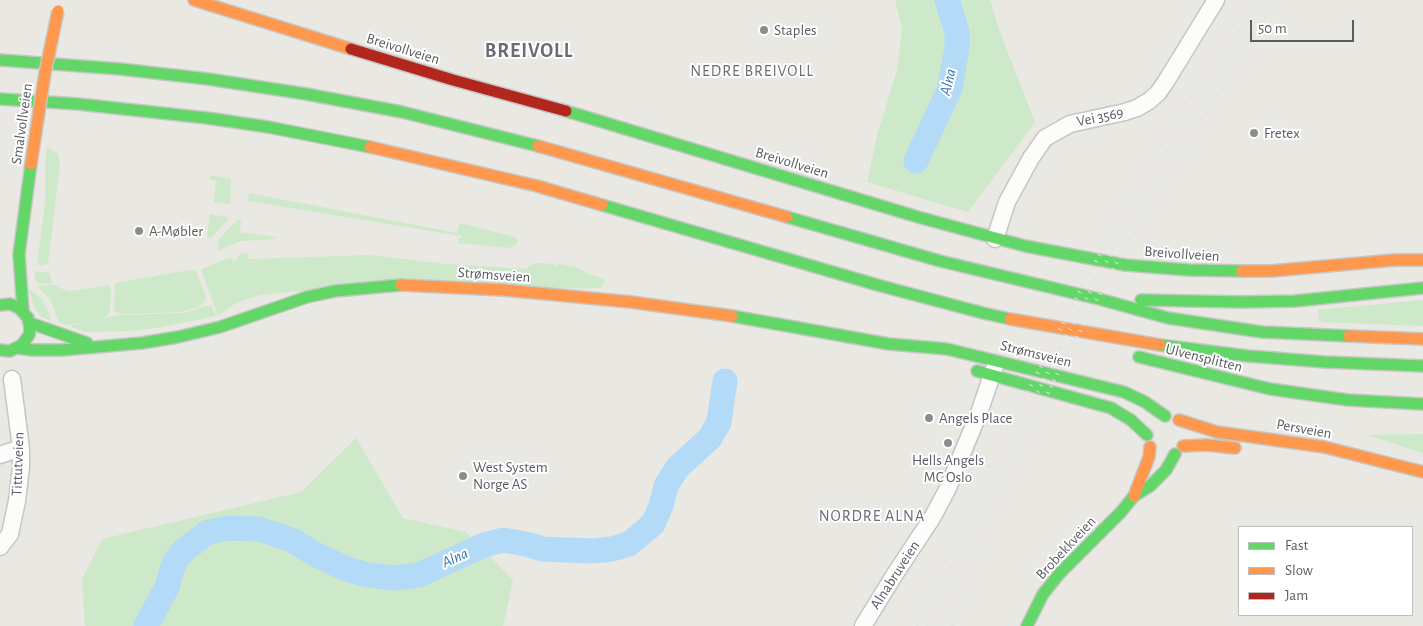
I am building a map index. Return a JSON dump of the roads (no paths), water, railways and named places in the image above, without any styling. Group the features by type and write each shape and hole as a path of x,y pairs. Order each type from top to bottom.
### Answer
{"main road":[{"name":"Breivollveien","path":"194,0 444,77 551,106 995,239 1125,265 1189,270 1271,271 1395,260 1423,260"},
{"name":"Smalvollveien","path":"23,311 19,254 45,73 60,6"},
{"path":"0,60 120,69 208,79 402,112 594,161 949,264 1099,299 1168,318 1262,332 1423,339"},
{"path":"0,99 127,109 207,118 268,127 400,153 537,186 1097,346"},
{"path":"0,110 39,101"},
{"name":"Breivollveien","path":"1395,260 1423,247"},
{"name":"Smalvollveien","path":"9,274 19,254"},
{"name":"Strømsveien","path":"6,350 62,350 142,343 198,333 243,320 308,297 335,291 408,285 504,290 631,302 750,319 893,345 947,350 1111,408 1131,420 1146,435"},
{"path":"1099,299 1273,302 1423,288"},
{"path":"1,301 23,311 30,322 29,335 22,345 6,350"},
{"path":"983,313 1111,338 1194,350 1325,362 1423,366"},
{"name":"Strømsveien","path":"30,322 52,332 98,346"},
{"name":"Strømsveien","path":"893,345 932,359"},
{"name":"Ulvensplitten","path":"1124,353 1217,377 1280,390 1348,400 1423,404"},
{"name":"Strømsveien","path":"968,369 994,367 1124,392 1145,402 1165,416"},
{"path":"1166,451 1186,435 1183,424 1179,420 1165,416 1152,422 1146,435 1166,451 1206,445 1246,450"},
{"name":"Persveien","path":"1179,420 1217,432 1324,447 1423,472"},
{"name":"Brobekkveien","path":"1027,626 1043,594 1060,573 1121,512 1134,496 1149,457 1166,451 1171,463 1150,486 1134,496"}],"street":[{"name":"Vei 3569","path":"995,239 1007,202 1028,163 1045,138 1070,124 1125,112 1149,101 1166,83 1216,0"},
{"name":"Alnabruveien","path":"863,626 932,518 943,497 972,432 994,367"},
{"name":"Tittutveien","path":"0,547 10,534 17,501 21,448 12,379"},
{"path":"0,455 21,448"}],"waterway":[{"name":"Alna","path":"916,161 950,88 957,47 957,31 947,0"},
{"name":"Alna","path":"146,626 167,587 174,563 183,551 208,532 228,528 259,529 292,540 318,556 347,569 368,575 395,578 419,575 484,545 503,540 543,549 592,551 612,549 629,544 653,524 661,506 666,486 677,468 710,438 719,422 725,381"}],"railway":[{"path":"917,626 977,490 1085,281 1159,148 1249,0"},
{"path":"927,626 985,493 1093,286 1167,152 1260,0"},
{"path":"953,626 969,568 987,519 1009,469 1071,348 1137,225 1277,0"}],"place":[{"name":"Staples","path":"764,30"},
{"name":"Fretex","path":"1254,133"},
{"name":"A-Møbler","path":"139,231"},
{"name":"Angels Place","path":"929,418"},
{"name":"Hells Angels MC Oslo","path":"948,443"},
{"name":"West System Norge AS","path":"463,476"}],"district":[{"name":"BREIVOLL","path":"529,51"},
{"name":"NEDRE BREIVOLL","path":"752,71"},
{"name":"NORDRE ALNA","path":"872,516"}]}
